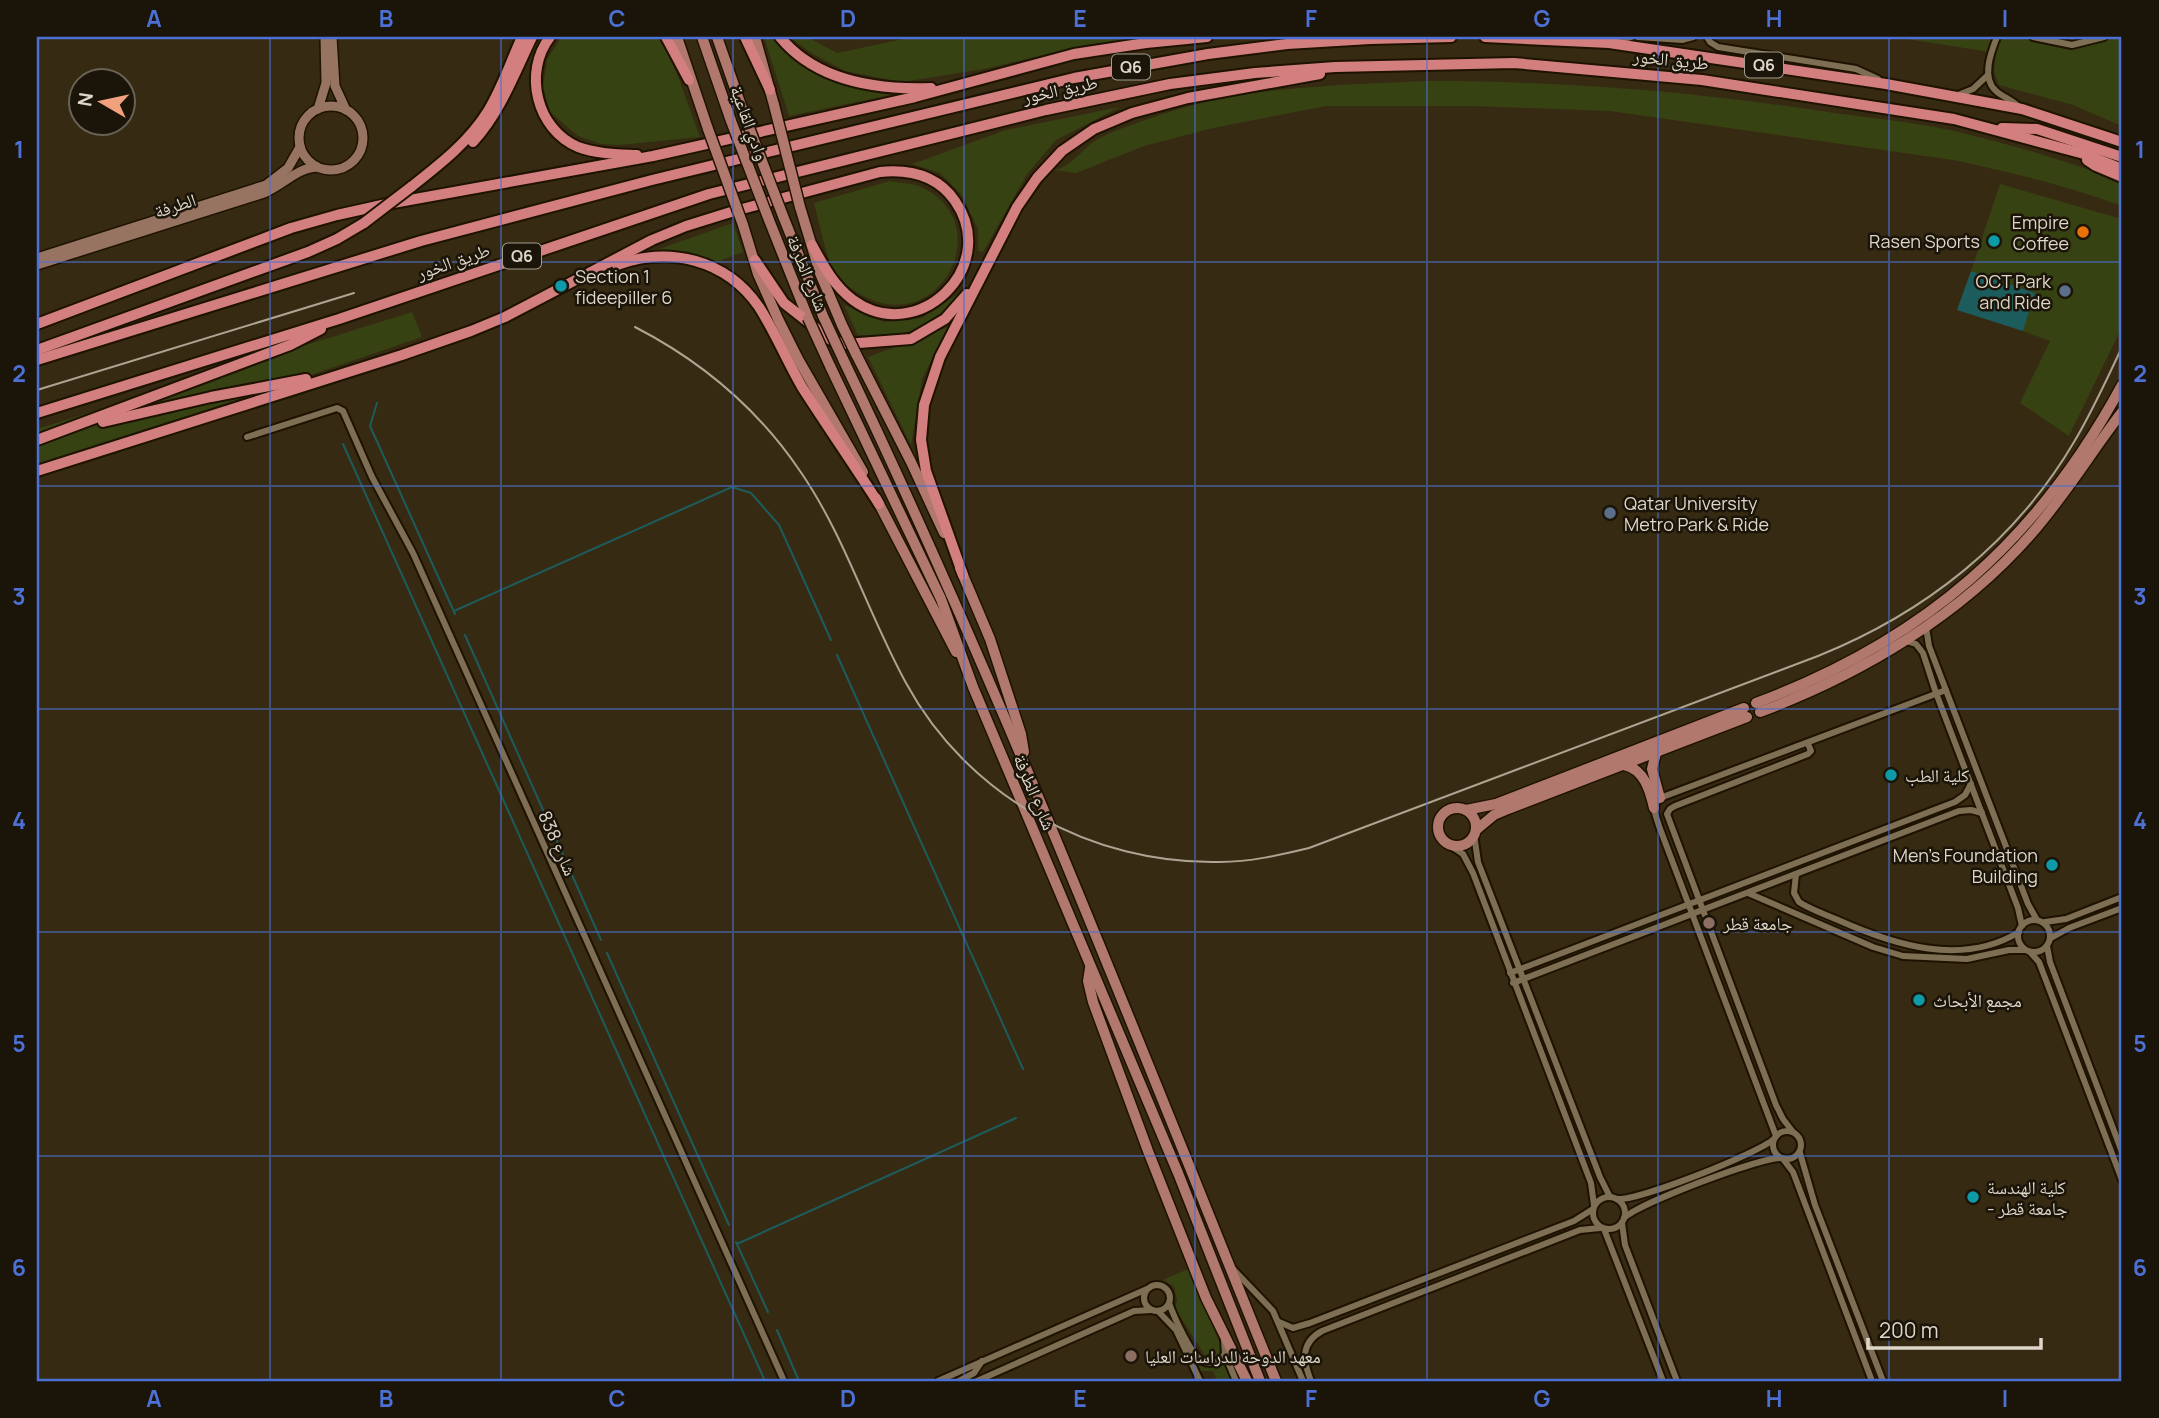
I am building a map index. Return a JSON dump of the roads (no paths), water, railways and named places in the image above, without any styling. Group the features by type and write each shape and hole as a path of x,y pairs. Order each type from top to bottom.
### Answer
{"highway":[{"path":"37,350 308,252 364,223 428,174 466,140 488,111 522,37"},
{"path":"428,174 457,157 489,124 532,37"},
{"path":"550,37 544,44 537,67 536,91 543,114 557,134 576,146 596,153 653,156"},
{"path":"666,37 689,80"},
{"path":"745,37 770,90"},
{"path":"780,37 807,61 833,75 884,87 944,87"},
{"path":"37,324 291,228 337,215 653,156 915,97 1074,54 1207,37"},
{"path":"1292,37 1315,42"},
{"name":"طريق الخور","path":"37,360 421,240 652,180 1074,78 1208,54 1315,42 1451,37"},
{"name":"طريق الخور","path":"1485,37 1609,43 1886,84 2021,109 2122,142"},
{"name":"طريق الخور","path":"37,413 339,319 722,190 1035,112 1170,84 1255,73 1335,67 1514,63 1702,79 1954,119 2084,154 2122,169"},
{"path":"963,575 926,471 921,440 924,405 933,373 1017,206 1037,178 1062,152 1094,130 1132,113 1165,103 1319,75 1335,67"},
{"path":"1996,130 2010,127 2037,129 2122,157"},
{"path":"2084,154 2092,165 2122,177"},
{"path":"37,471 421,349 505,317 652,240 687,226 880,172 899,170 918,173 935,181 950,193 966,226 968,244 965,262 958,278 947,292 917,311 883,314 851,299 830,276 812,244"},
{"path":"584,277 638,259 667,256 710,265 738,284 760,310 802,387 879,504"},
{"path":"755,260 784,303 831,340 846,344 911,339 935,327 956,309 987,266"},
{"path":"37,440 290,345 339,319"},
{"path":"59,432 211,397 349,372"}],"main road":[{"path":"677,37 689,80 763,286 798,359 845,439 973,687"},
{"name":"وادي القاعية","path":"702,37 769,220"},
{"name":"وادي القاعية","path":"717,37 783,216"},
{"path":"755,37 820,273 842,325 911,462 990,639 1021,734 1025,763"},
{"name":"شارع الطرفة","path":"783,216 823,316 927,536 1025,763 1276,1381"},
{"name":"شارع الطرفة","path":"769,220 808,318 940,599 973,687 1178,1173 1260,1381"},
{"path":"2122,385 2052,493 2021,532 1980,572 1934,609 1892,637 1758,708 1821,687 1905,641 1989,577 2023,543 2065,492 2122,412"},
{"path":"1745,712 1656,753 1501,812 1465,844 1451,845 1440,837 1437,830 1442,814 1451,808 1466,810 1496,804 1745,712"},
{"path":"1656,753 1652,769 1657,803"},
{"path":"1624,765 1634,768 1642,775 1657,803"},
{"path":"1466,810 1474,818 1475,833"},
{"path":"1090,967 1088,986 1148,1151 1224,1338 1247,1381"}],"street":[{"path":"318,109 326,83 325,37"},
{"path":"332,37 335,86 346,110"},
{"path":"1609,43 1631,37"},
{"path":"1638,37 1682,40 1693,37"},
{"path":"1707,37 1710,43 1718,47 1856,69 1886,84"},
{"path":"1997,37 1991,52 1988,75 1994,89 2012,99 2021,109"},
{"path":"2034,37 2072,45 2104,37"},
{"path":"1955,96 1973,89 1988,75"},
{"path":"332,106 346,110 355,117 361,127 361,150 345,167 334,170 317,167 300,147 301,127 306,118 318,109 332,106"},
{"name":"الطرفة","path":"37,258 266,185 288,168 300,147"},
{"name":"الطرفة","path":"37,265 264,193 303,169 317,167"},
{"name":"شارع 838","path":"247,437 337,408 343,411 372,477 413,553 784,1381"},
{"path":"1748,893 1873,947 1903,956 1967,959 2009,950 2038,952 2047,946 2051,938 2050,930 2028,904 1928,643 1926,627"},
{"path":"1905,641 1913,642 1922,650 1936,694 2018,908 2019,942 2039,962 2122,1180"},
{"path":"1878,1371 1870,1378 1795,1177 1774,1151 1775,1138 1675,868 1657,803 1946,690"},
{"path":"1808,744 1811,751 1808,754 1670,809 1667,814 1776,1105 1783,1119 1801,1139 1800,1153 1806,1178 1883,1381"},
{"path":"1510,973 1955,802 1965,795 1971,784"},
{"path":"1513,982 1959,811 1982,813"},
{"path":"1475,833 1477,858 1484,878 1600,1177 1613,1198 1624,1207 1625,1245 1677,1381"},
{"path":"1451,845 1463,854 1476,881 1591,1183 1593,1219 1602,1228 1663,1381"},
{"path":"1675,868 1682,867 1685,863"},
{"path":"1796,874 1794,893 1799,902 1890,942 1936,950 1955,950 2000,942 2028,921 2058,921 2122,897"},
{"path":"1476,881 1484,878"},
{"path":"2051,938 2069,928 2122,908"},
{"path":"2047,946 2053,972 2122,1152"},
{"path":"1279,1322 1293,1328 1321,1319 1574,1221 1603,1198 1629,1199 1640,1196 1753,1153 1782,1131 1793,1132"},
{"path":"1311,1381 1304,1362 1305,1349 1311,1338 1325,1329 1580,1230 1615,1229 1634,1210 1659,1199 1761,1160 1793,1158 1800,1153"},
{"name":"شارع الطرفة","path":"1229,1266 1268,1304 1279,1322 1303,1381"},
{"path":"938,1381 1155,1285 1164,1286 1170,1294 1169,1303 1199,1360 1215,1363 1225,1354"},
{"path":"1400,1288 1405,1298"},
{"path":"1147,1290 1145,1302 1176,1330 1200,1381"},
{"path":"1380,1296 1384,1307"},
{"path":"977,1381 1134,1311 1164,1308 1169,1303"},
{"path":"1348,1308 1350,1320"},
{"path":"1321,1319 1325,1329"},
{"path":"1224,1338 1225,1354 1236,1381"},
{"path":"1859,1348 1868,1345"},
{"path":"959,1381 974,1373 982,1361"}],"water":[{"path":"1971,271 2035,293 2023,331 1957,310"}],"waterway":[{"path":"377,403 370,426 455,614"},
{"path":"343,444 765,1381"},
{"path":"454,611 732,487 751,493 779,525 831,640"},
{"path":"465,635 601,940"},
{"path":"837,655 1023,1069"},
{"path":"607,953 729,1225"},
{"path":"737,1244 1016,1118"},
{"path":"736,1242 768,1312"},
{"path":"777,1330 799,1381"}],"railway":[{"path":"37,390 354,293"},
{"path":"635,327 683,355 726,388 784,448 830,522 906,683 932,724 963,759 999,791 1038,816 1081,837 1126,851 1172,860 1220,862 1276,856 1309,848 1818,656 1895,618 1964,570 2024,512 2074,442 2122,347"}],"place":[{"name":"Empire Coffee","path":"2083,232"},
{"name":"Rasen Sports","path":"1994,241"},
{"name":"Section 1 fideepiller 6","path":"561,286"},
{"name":"OCT Park and Ride","path":"2065,291"},
{"name":"Qatar University Metro Park & Ride","path":"1610,513"},
{"name":"كلية الطب","path":"1891,775"},
{"name":"Men's Foundation Building","path":"2052,865"},
{"name":"جامعة قطر","path":"1709,923"},
{"name":"مجمع الأبحاث","path":"1919,1000"},
{"name":"كلية الهندسة - جامعة قطر","path":"1973,1197"},
{"name":"معهد الدوحة للدراسات العليا","path":"1131,1356"}]}
